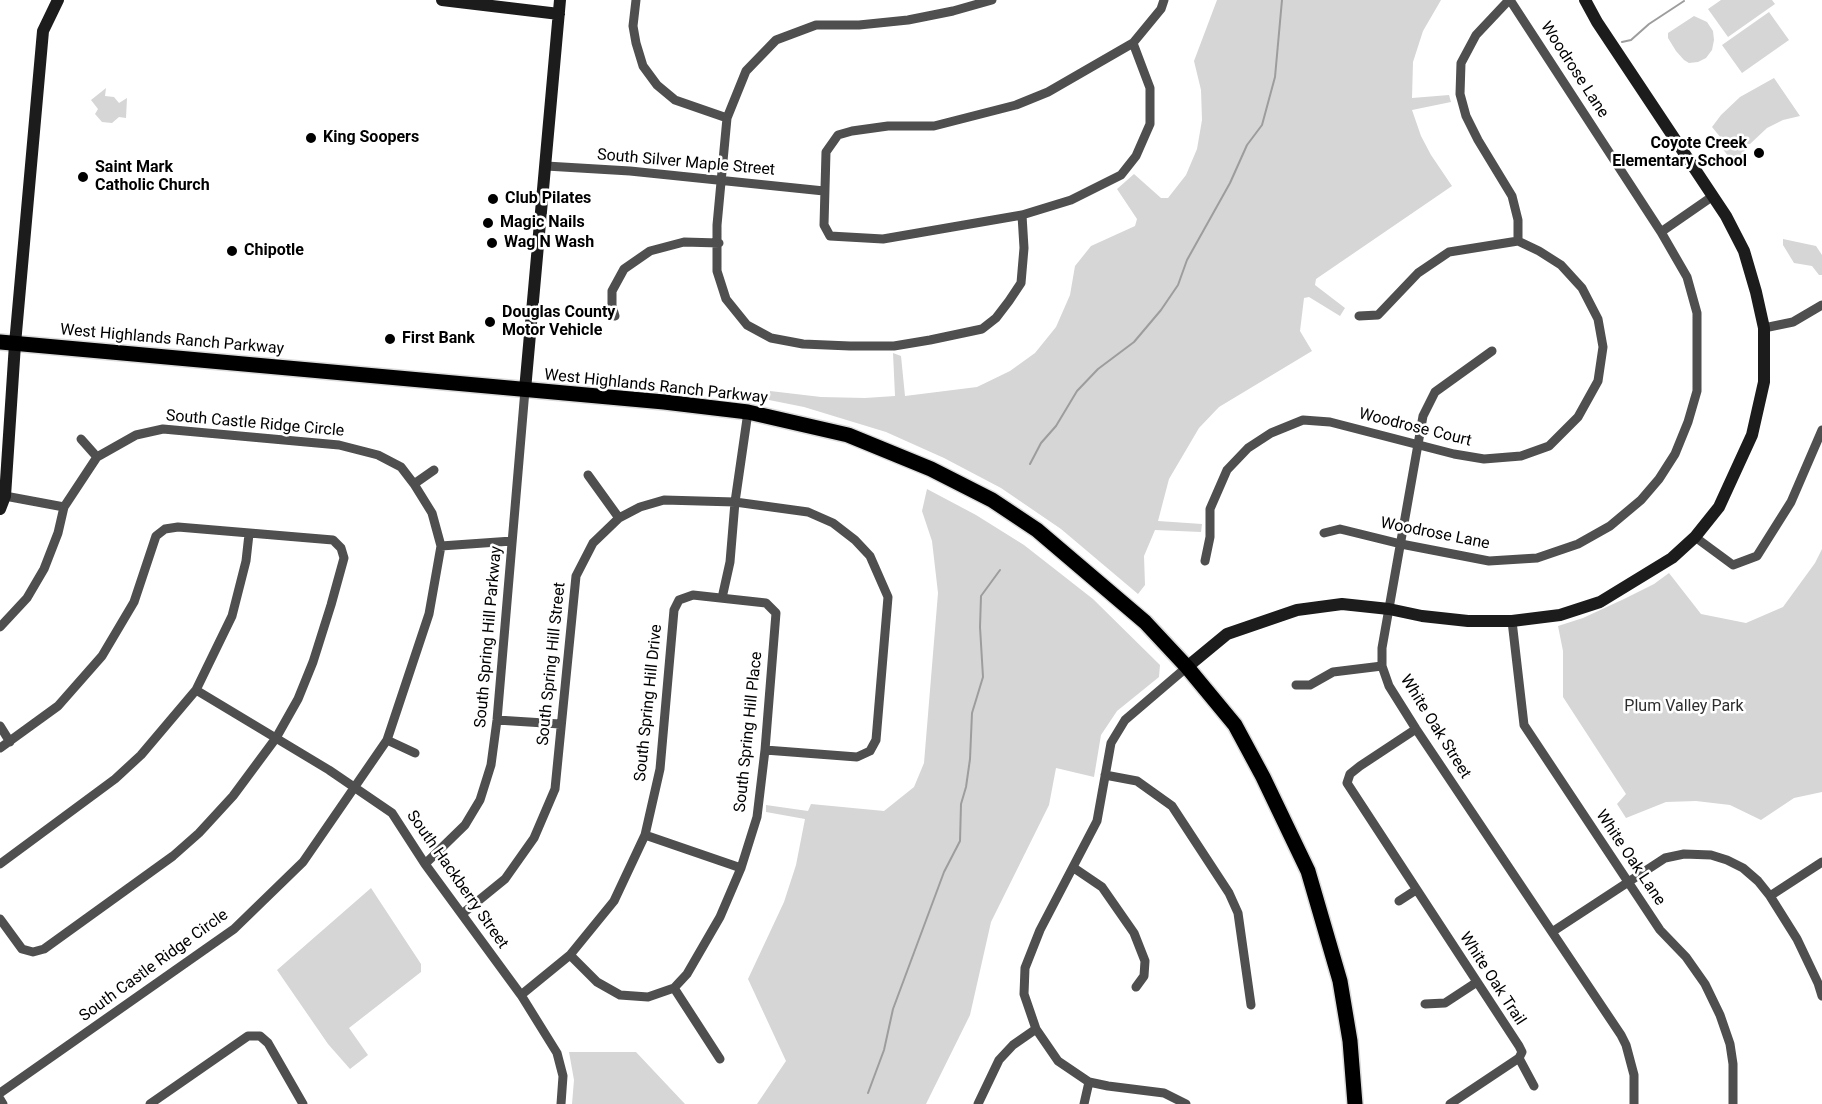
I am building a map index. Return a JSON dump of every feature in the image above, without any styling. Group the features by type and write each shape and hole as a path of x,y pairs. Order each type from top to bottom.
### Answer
{"main road":[{"name":"West Highlands Ranch Parkway","path":"8,343 748,412 848,435 931,469 992,500 1037,530 1145,622 1187,667 1235,725 1308,871 1340,981 1350,1041 1355,1104"}],"street":[{"path":"0,509 5,496 8,343 43,31 58,0"},
{"path":"442,0 559,14"},
{"path":"525,390 560,0"},
{"path":"636,0 633,26 636,43 643,66 657,85 675,100 727,118"},
{"path":"992,0 908,20 859,25 816,25 776,40 746,71 727,118 717,225 719,243 717,271 726,299 747,325 771,338 803,344 894,346 982,329 996,318 1021,283 1024,248 1022,215"},
{"path":"1133,44 1150,88 1150,124 1136,156 1121,175 1110,182 1071,200 1022,215 883,239 830,236 824,225 826,152 838,135 888,126 934,126 1016,105 1048,92 1133,44 1161,9 1164,0"},
{"path":"1359,316 1378,315 1418,273 1449,252 1518,241 1518,220 1512,196 1478,140 1466,116 1460,94 1461,63 1476,35 1509,0"},
{"name":"Woodrose Lane","path":"1324,533 1340,528 1401,544 1489,561 1537,558 1578,544 1610,526 1641,500 1659,479 1675,454 1688,422 1697,392 1697,313 1687,277 1661,232 1509,0"},
{"path":"1186,1104 1164,1093 1089,1082 1058,1061 1036,1029 1024,994 1025,968 1040,930 1097,821 1111,743 1125,720 1227,634 1297,610 1342,604 1468,621 1512,621 1560,615 1600,602 1672,558 1695,537 1719,507 1752,435 1764,382 1764,328 1746,257 1713,196 1606,36 1586,0"},
{"name":"South Silver Maple Street","path":"546,166 630,171 824,190"},
{"path":"1661,232 1713,196"},
{"name":"Woodrose Court","path":"1205,561 1210,537 1210,509 1227,470 1248,448 1271,433 1304,420 1330,422 1418,446 1484,459 1521,456 1549,446 1578,417 1598,381 1603,348 1598,319 1582,288 1560,265 1518,241"},
{"path":"615,316 612,291 624,269 650,251 684,242 719,243"},
{"path":"1764,328 1793,322 1822,305"},
{"name":"White Oak Street","path":"1492,351 1435,392 1424,416 1382,648 1382,666 1389,686 1416,729 1626,1045 1634,1075 1634,1104"},
{"name":"South Spring Hill Parkway","path":"424,864 465,825 480,800 491,765 497,720 525,390"},
{"path":"722,598 730,562 735,502 748,412"},
{"name":"South Castle Ridge Circle","path":"0,627 27,598 44,569 58,533 64,507 97,457 136,435 164,429 339,445 378,455 402,468 414,484 432,513 441,546 429,614 387,740 303,862 234,929 0,1094"},
{"path":"1695,537 1733,565 1757,556 1791,502 1822,430"},
{"path":"81,439 97,457"},
{"path":"414,484 434,470"},
{"path":"588,475 619,518"},
{"path":"5,496 64,507"},
{"name":"South Spring Hill Street","path":"462,914 505,879 534,838 555,789 576,576 593,543 619,518 639,507 664,500 735,502 808,512 833,523 855,540 870,556 888,597 876,740 870,751 857,757 765,750"},
{"path":"0,748 58,706 102,656 134,602 156,536 165,529 178,527 333,540 341,548 344,558 313,662 298,699 276,738 233,796 199,833 173,856 44,949 33,952 22,949 0,919"},
{"path":"0,864 115,779 141,755 196,690 232,616 246,561 249,534"},
{"path":"441,546 513,541"},
{"name":"South Spring Hill Drive","path":"521,995 570,955 614,901 645,835 660,769 674,610 680,600 693,595 722,598"},
{"name":"South Spring Hill Place","path":"674,988 687,974 720,917 741,868 757,817 776,613 766,603 722,598"},
{"name":"White Oak Lane","path":"1512,621 1524,725 1660,930 1696,970 1713,999 1730,1044 1733,1064 1733,1104"},
{"path":"1296,685 1310,685 1333,672 1382,666"},
{"name":"South Hackberry Street","path":"196,690 329,770 392,813 424,864 521,995 557,1053 563,1076 561,1104"},
{"path":"497,720 560,724"},
{"path":"0,726 10,742"},
{"name":"White Oak Trail","path":"1416,729 1360,766 1350,774 1347,783 1519,1046 1522,1052 1519,1058 1534,1086"},
{"path":"387,740 415,753"},
{"path":"1105,775 1137,782 1172,806 1229,893 1238,913 1251,1005"},
{"path":"645,835 741,868"},
{"path":"1552,932 1665,858 1684,854 1711,855 1743,868 1770,896 1797,939 1822,996"},
{"path":"1770,896 1822,861"},
{"path":"1074,868 1102,887 1134,933 1145,961 1144,976 1136,987"},
{"path":"1399,901 1416,890"},
{"path":"570,955 597,982 620,995 648,997 674,988 720,1059"},
{"path":"1425,1004 1445,1003 1477,982"},
{"path":"978,1104 999,1060 1013,1045 1036,1029"},
{"path":"150,1104 248,1036 260,1036 268,1043 303,1104"},
{"path":"1450,1104 1519,1058"},
{"path":"1084,1104 1089,1082"},
{"path":"0,1099 3,1104"}],"green space":[{"path":"1217,0 1441,0 1423,31 1413,62 1412,98 1449,95 1451,102 1412,110 1421,136 1431,155 1452,186 1316,279 1315,285 1345,308 1340,316 1309,297 1304,298 1300,331 1312,351 1219,407 1199,428 1169,479 1158,521 1202,524 1201,532 1155,530 1144,556 1145,585 1138,594 1061,529 1001,488 944,458 886,432 804,407 769,400 770,391 821,397 895,396 893,353 901,356 905,396 977,387 1010,371 1035,353 1056,327 1070,295 1075,266 1091,246 1135,226 1137,219 1117,189 1134,174 1161,198 1168,198 1186,175 1197,149 1202,120 1201,90 1194,61"},
{"path":"1721,0 1772,0 1775,4 1728,37 1708,9"},
{"path":"1769,12 1789,40 1742,73 1722,45"},
{"path":"1694,16 1707,22 1713,31 1714,40 1712,50 1706,58 1689,63 1676,51 1668,38 1668,33"},
{"path":"1774,78 1800,116 1783,120 1767,128 1748,144 1739,162 1734,163 1721,147 1721,138 1712,127 1740,97"},
{"path":"106,88 105,96 114,97 119,103 127,98 126,118 119,117 112,123 102,122 95,114 98,109 91,100"},
{"path":"1783,239 1816,246 1822,255 1822,275 1819,275 1812,266 1794,263 1783,245"},
{"path":"927,489 976,515 1024,545 1093,599 1160,665 1159,677 1117,711 1101,735 1094,777 1056,768 1049,805 991,922 970,1015 926,1104 757,1104 786,1061 748,979 784,902 796,865 805,819 766,812 766,805 808,811 811,804 884,811 914,787 924,763 938,593 932,541 922,511"},
{"name":"Plum Valley Park","path":"1822,549 1822,792 1794,798 1761,820 1730,805 1696,801 1666,802 1626,818 1617,804 1626,794 1563,697 1563,651 1558,626 1583,618 1624,599 1654,584 1669,573 1701,614 1746,623 1783,607 1815,563"},
{"path":"371,888 421,964 421,972 349,1028 368,1055 350,1069 328,1044 277,970"},
{"path":"569,1052 636,1052 685,1104 572,1104 574,1080"}],"waterway":[{"path":"1030,464 1041,443 1056,426 1077,391 1098,369 1134,342 1161,310 1178,285 1187,260 1230,183 1247,145 1262,125 1275,77 1282,0"},
{"path":"1622,42 1631,40 1649,24 1684,1"},
{"path":"868,1093 884,1050 893,1009 944,872 960,841 961,804 970,759 972,713 983,677 981,596 1000,570"}],"place":[{"name":"King Soopers","path":"311,138"},
{"name":"Coyote Creek Elementary School","path":"1759,153"},
{"name":"Saint Mark Catholic Church","path":"83,177"},
{"name":"Club Pilates","path":"493,199"},
{"name":"Magic Nails","path":"488,223"},
{"name":"Wag N Wash","path":"492,243"},
{"name":"Chipotle","path":"232,251"},
{"name":"Douglas County Motor Vehicle","path":"490,322"},
{"name":"First Bank","path":"390,339"}]}
